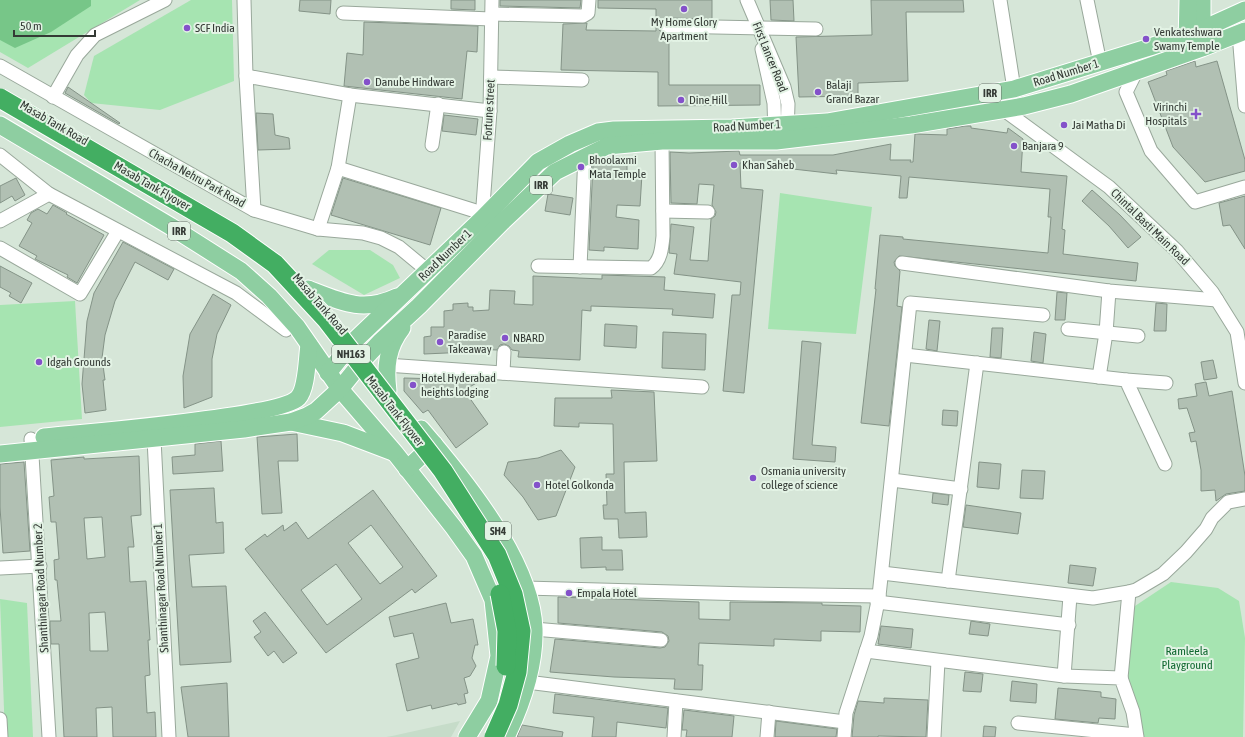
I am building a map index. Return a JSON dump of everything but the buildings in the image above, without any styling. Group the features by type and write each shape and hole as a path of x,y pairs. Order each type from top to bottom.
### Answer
{"highway":[{"name":"Masab Tank Flyover","path":"0,98 232,233 275,264 326,319 443,471 497,555 513,594 521,631 516,672 508,705 494,737"},
{"name":"Masab Tank Flyover","path":"0,110 240,248 267,269 323,329 461,518 485,556 500,593 507,631 506,667 499,700 481,737"}],"main road":[{"path":"1188,0 1195,32 1202,48"},
{"path":"1186,54 1195,32 1202,0"},
{"name":"Road Number 1","path":"328,374 353,342 428,271 538,162 570,144 598,132 614,130 732,128 781,133 827,122 1014,89 1195,32 1245,10"},
{"name":"Road Number 1","path":"291,422 316,411 340,389 365,358 554,172 607,146 911,125 1004,110 1071,94 1242,33"},
{"name":"Masab Tank Road","path":"0,92 254,242 285,265 353,342 388,391 454,467 506,543 530,598 534,629 532,660 522,701 506,737"},
{"name":"IRR","path":"0,125 241,270 297,327 328,374 340,389"},
{"path":"54,157 68,131"},
{"name":"IRR","path":"308,290 341,302 361,306 383,304 406,292"},
{"path":"388,391 386,365 390,350 398,333 419,306"},
{"path":"0,454 32,444 276,408 300,398 305,380 309,345"},
{"path":"340,389 396,453 474,556 493,600 499,656 489,701 467,737"},
{"path":"0,443 32,444 154,439 291,422 343,433 396,453"},
{"path":"407,468 434,444"},
{"path":"424,490 454,467"}],"street":[{"path":"53,97 77,55 94,35 165,0"},
{"name":"Chacha Nehru Park Road","path":"244,0 246,76 254,210"},
{"name":"Fortune street","path":"482,216 490,111 492,0"},
{"path":"343,13 491,17 584,16 588,12 589,0"},
{"name":"First Lancer Road","path":"746,0 759,32 763,58 781,133"},
{"path":"1000,0 1014,89"},
{"path":"1087,0 1100,63"},
{"path":"666,26 759,32 816,29"},
{"path":"1242,33 1245,106"},
{"name":"Chacha Nehru Park Road","path":"0,66 254,210"},
{"path":"1138,70 1126,92 1151,151 1195,202 1245,186"},
{"path":"246,76 350,95 490,111"},
{"path":"491,77 582,80"},
{"path":"318,229 338,168 350,95"},
{"path":"432,145 438,104"},
{"name":"Chintal Basti Main Road","path":"1004,110 1108,186 1177,251 1241,332 1245,383"},
{"path":"538,266 651,268 654,265 662,250 662,141"},
{"path":"0,155 49,194 236,293 286,330"},
{"path":"580,267 585,156"},
{"path":"338,168 482,216"},
{"path":"0,221 49,194"},
{"path":"254,210 318,229 362,233 381,238 398,247 428,271"},
{"path":"663,211 708,212"},
{"path":"0,248 80,294 118,231"},
{"path":"902,263 1109,291 1217,300"},
{"path":"1099,377 1106,333 1109,291"},
{"path":"844,737 846,714 871,636 878,599 910,303 1043,315"},
{"path":"1068,329 1138,336"},
{"path":"503,373 504,352"},
{"path":"905,355 1126,380 1166,383"},
{"path":"948,581 977,363"},
{"path":"386,365 503,373 546,370 702,387"},
{"path":"1126,380 1165,464"},
{"name":"Shanthinagar Road Number 1","path":"154,439 169,737"},
{"name":"Shanthinagar Road Number 2","path":"32,444 49,737"},
{"path":"892,480 961,489"},
{"path":"882,572 1093,598 1129,592 1136,590 1163,574 1186,552 1206,529 1212,518 1228,502 1245,499"},
{"path":"0,568 40,566"},
{"path":"525,588 878,599 1069,625"},
{"path":"1018,723 1136,736 1133,712 1121,678 1129,592"},
{"path":"1064,676 1070,596"},
{"path":"534,629 661,640"},
{"path":"866,651 1064,676 1121,678"},
{"path":"934,737 938,661"},
{"path":"527,682 845,722"},
{"path":"674,737 676,701"},
{"path":"767,737 769,712"},
{"path":"0,719 1,737"}],"shaded area":[{"path":"0,0 91,0 91,6 51,32 15,48 0,40"},
{"path":"460,721 451,737 386,737 392,736"}],"green space":[{"path":"0,0 140,0 28,68 0,52"},
{"name":"SCF India","path":"191,0 232,0 234,81 160,110 91,103 84,95 94,56"},
{"path":"780,193 872,207 856,334 768,329"},
{"path":"329,250 370,250 393,265 400,278 364,295 312,264"},
{"name":"Idgah Grounds","path":"75,301 82,419 0,427 0,305"},
{"name":"Ramleela Playground","path":"1171,582 1218,588 1239,601 1245,638 1243,737 1141,737 1128,678 1132,608"},
{"path":"0,599 27,603 33,737 5,737"}],"place":[{"name":"My Home Glory Apartment","path":"684,9"},
{"name":"SCF India","path":"187,28"},
{"name":"Venkateshwara Swamy Temple","path":"1146,39"},
{"name":"Danube Hindware","path":"367,82"},
{"name":"Balaji Grand Bazar","path":"818,92"},
{"name":"Dine Hill","path":"681,100"},
{"name":"Virinchi Hospitals","path":"1196,114"},
{"name":"Jai Matha Di","path":"1064,125"},
{"name":"Banjara 9","path":"1014,146"},
{"name":"Khan Saheb","path":"734,165"},
{"name":"Bhoolaxmi Mata Temple","path":"581,167"},
{"name":"NBARD","path":"505,338"},
{"name":"Paradise Takeaway","path":"440,342"},
{"name":"Idgah Grounds","path":"39,362"},
{"name":"Hotel Hyderabad heights lodging","path":"413,385"},
{"name":"Osmania university college of science","path":"753,478"},
{"name":"Hotel Golkonda","path":"537,485"},
{"name":"Empala Hotel","path":"569,593"}]}
